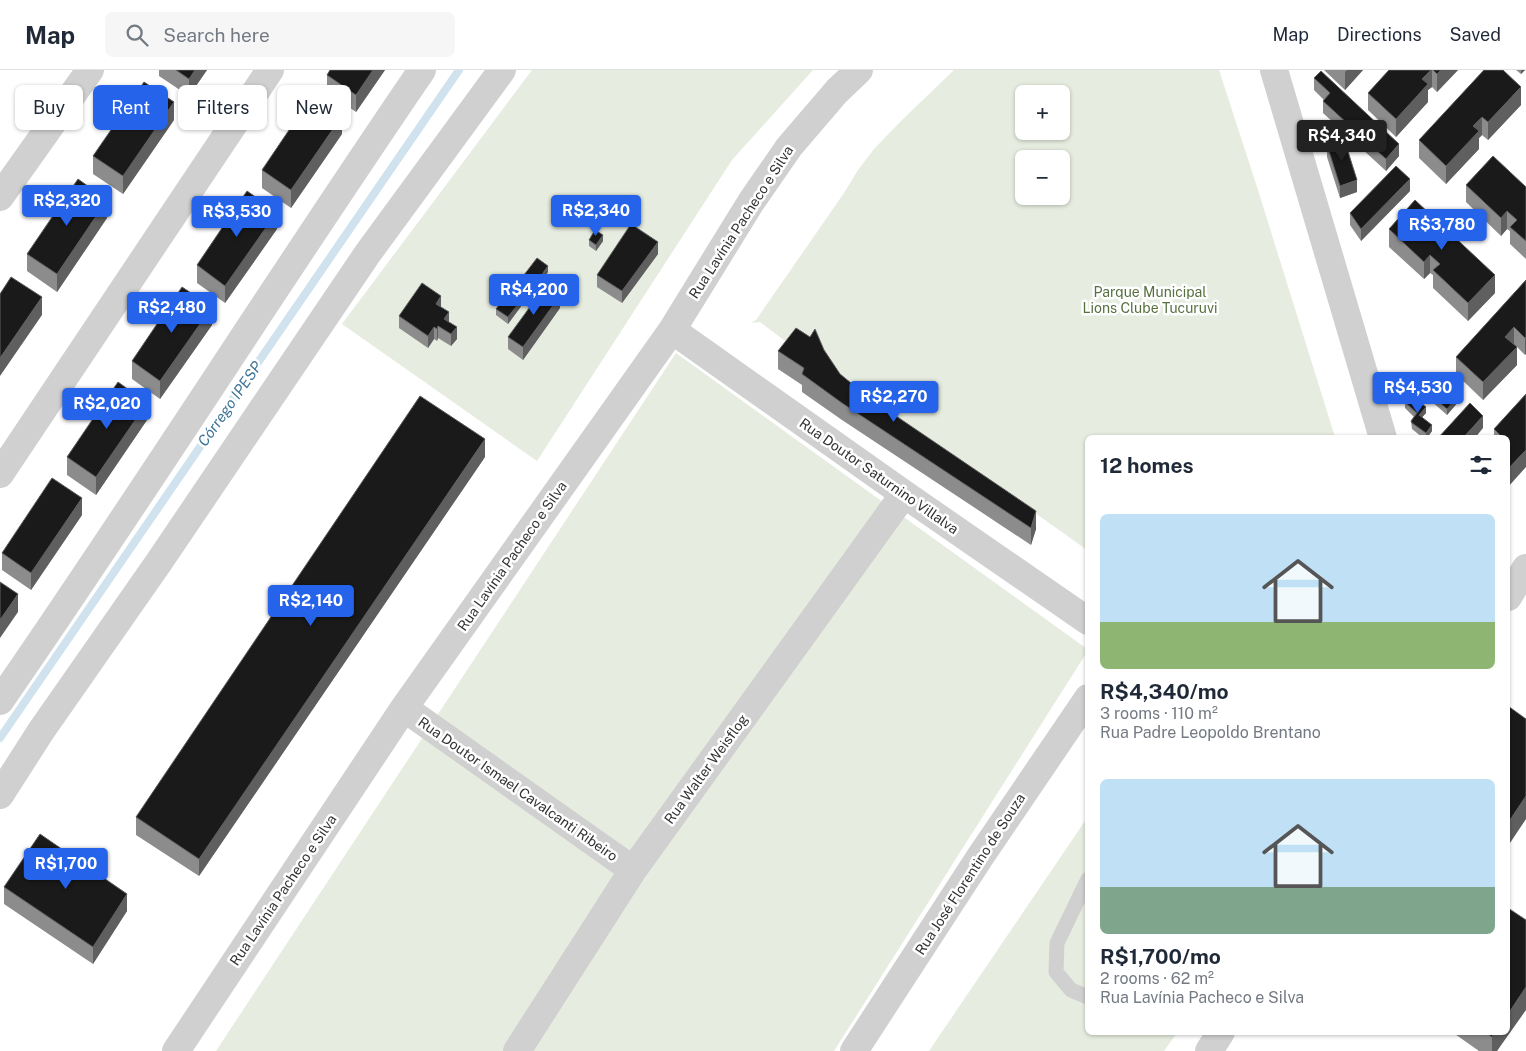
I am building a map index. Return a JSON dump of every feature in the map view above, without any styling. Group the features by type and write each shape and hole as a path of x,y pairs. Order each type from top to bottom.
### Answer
{"street":[{"path":"0,197 90,70"},
{"path":"0,474 270,70"},
{"path":"0,701 143,489 333,200 422,70"},
{"path":"0,795 41,731 160,562 368,252 502,70"},
{"name":"Rua Lavínia Pacheco e Silva","path":"176,1051 404,708 672,330 751,202 789,147 837,90 859,70"},
{"path":"1274,70 1382,435"},
{"name":"Rua Doutor Saturnino Villalva","path":"672,330 1085,619"},
{"name":"Rua Walter Weisflog","path":"517,1051 632,870 904,494"},
{"path":"1510,594 1526,568"},
{"name":"Rua José Florentino de Souza","path":"854,1051 980,857 1085,702"},
{"name":"Rua Doutor Ismael Cavalcanti Ribeiro","path":"404,708 632,870"},
{"path":"1209,1051 1219,1035"}],"lane":[{"path":"1085,885 1057,943 1056,972 1071,990 1085,996"}],"green space":[{"path":"532,70 813,70 732,160 537,461 342,324"},
{"name":"Parque Municipal Lions Clube Tucuruvi","path":"954,70 1219,70 1334,435 1085,435 1085,549 793,347 760,322 751,323 756,320 874,149"},
{"path":"676,353 1085,648 1085,655 834,1051 216,1051"},
{"path":"1085,821 1085,1035 1176,1035 1164,1051 929,1051"}],"building":[{"path":"176,70 195,70 189,79"},
{"path":"330,70 373,70 356,95 351,92 351,85 342,85 327,75"},
{"path":"1389,70 1431,70 1422,79 1428,84 1396,119 1368,93"},
{"path":"1433,70 1441,70 1437,74"},
{"path":"1484,70 1503,70 1521,87 1488,122 1482,117 1473,126 1479,131 1446,166 1419,140"},
{"path":"1321,71 1399,144 1386,159 1323,101 1330,93 1314,78"},
{"path":"168,98 174,102 168,111"},
{"path":"111,130 155,130 123,176 93,156"},
{"path":"289,130 332,130 291,190 262,170"},
{"path":"1344,139 1357,180 1340,186 1327,145"},
{"path":"1493,156 1526,187 1526,241 1510,227 1517,220 1507,211 1501,218 1466,185"},
{"path":"1396,166 1410,179 1361,229 1350,213"},
{"path":"78,179 107,200 57,274 27,254"},
{"path":"247,191 277,212 225,286 197,265"},
{"path":"1415,200 1495,275 1468,303 1433,270 1440,264 1430,255 1424,262 1389,229"},
{"path":"631,224 658,242 622,291 597,275"},
{"path":"595,230 603,235 596,245 589,240"},
{"path":"537,258 548,266 535,284 524,275"},
{"path":"11,277 42,297 0,358 0,294"},
{"path":"1526,280 1526,337 1514,327 1505,337 1517,347 1483,382 1456,357"},
{"path":"422,283 441,296 436,304 449,312 444,319 457,327 451,334 438,326 437,329 434,327 428,336 399,316"},
{"path":"546,285 560,296 523,347 508,337"},
{"path":"513,286 525,295 508,317 496,309"},
{"path":"182,287 212,307 160,381 132,361"},
{"path":"796,328 810,337 815,329 824,350 840,374 868,397 1036,511 1031,528 842,403 802,374 804,368 778,351"},
{"path":"1434,372 1459,395 1447,409 1421,386"},
{"path":"118,382 147,403 96,477 67,457"},
{"path":"1526,394 1526,450 1510,467 1510,435 1500,435 1494,429"},
{"path":"1411,395 1426,407 1419,415 1432,425 1426,433 1411,421 1417,413 1405,402"},
{"path":"420,396 485,439 199,859 136,817"},
{"path":"1470,403 1483,416 1466,435 1441,435"},
{"path":"52,478 82,498 31,573 2,553"},
{"path":"0,582 18,594 0,620"},
{"path":"1510,707 1526,719 1526,796 1510,820"},
{"path":"40,834 127,894 93,947 4,887"},
{"path":"1510,909 1526,920 1526,987 1510,1011"}],"waterway":[{"name":"Córrego IPESP","path":"0,738 459,70"}]}
